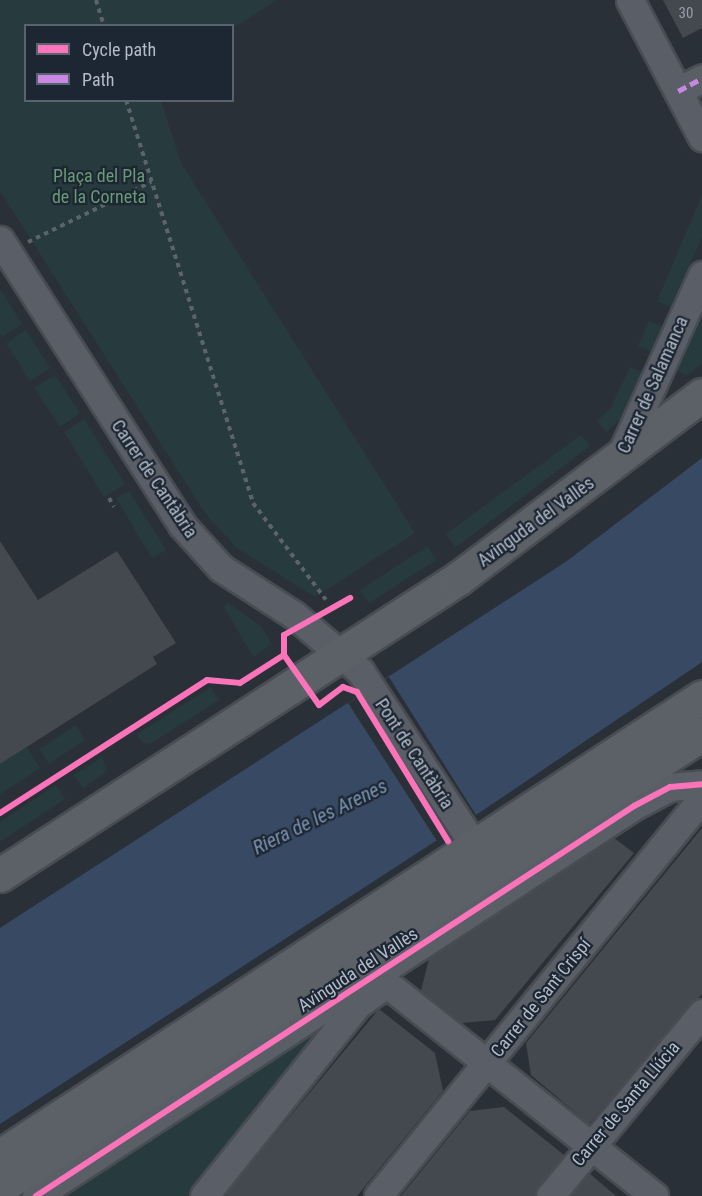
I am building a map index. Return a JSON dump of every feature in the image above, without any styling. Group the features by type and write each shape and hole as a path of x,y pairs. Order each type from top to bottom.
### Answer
{"main road":[{"name":"Avinguda del Vallès","path":"0,874 359,671 528,531 702,395"},
{"name":"Avinguda del Vallès","path":"0,1186 492,857 702,698"},
{"name":"Avinguda del Vallès","path":"0,1156 492,857 702,734"}],"street":[{"path":"630,0 702,137"},
{"path":"678,91 702,78"},
{"name":"Carrer de Cantàbria","path":"13,241 194,540 221,568 305,623 359,671"},
{"name":"Carrer de Salamanca","path":"618,462 702,275"},
{"name":"Pont de Cantàbria","path":"359,671 492,857"},
{"name":"Avinguda del Vallès","path":"36,1196 492,857 688,783 702,784"},
{"name":"Carrer de Sant Crispí","path":"378,1196 488,1064 702,798"},
{"path":"204,1196 358,1004 387,984 593,1144 654,1196"},
{"name":"Carrer de Santa Llúcia","path":"550,1196 702,1013"}],"path":[{"path":"96,0 103,24"},
{"path":"127,102 253,503 326,600"},
{"path":"13,241 151,182"},
{"path":"109,498 114,507"},
{"path":"305,623 334,606"}],"green space":[{"name":"Plaça del Pla de la Corneta","path":"0,0 277,0 234,27 234,24 24,24 24,102 161,102 181,163 415,533 315,597 237,548 205,513 0,191"},
{"path":"702,195 702,237 671,307 657,301"},
{"path":"0,289 22,324 2,337 0,334"},
{"path":"702,296 702,364 686,376 672,366"},
{"path":"649,321 664,327 652,352 638,346"},
{"path":"26,330 50,368 30,381 6,343"},
{"path":"630,367 644,373 623,417 606,432 597,421 610,409"},
{"path":"55,375 80,413 60,427 34,388"},
{"path":"84,419 125,484 104,497 64,432"},
{"path":"581,435 590,446 455,548 446,534"},
{"path":"129,491 166,550 152,558 116,498"},
{"path":"428,546 436,560 369,603 360,590"},
{"path":"228,603 261,626 272,644 255,656 251,653 224,607"},
{"path":"211,687 219,700 150,744 142,742 137,734"},
{"path":"76,725 85,740 49,764 39,749"},
{"path":"27,747 40,768 0,794 0,764"},
{"path":"102,757 107,771 83,788 74,775"},
{"path":"56,785 65,799 0,842 0,822"},
{"path":"352,1001 189,1196 61,1196"}],"water":[{"name":"Riera de les Arenes","path":"702,458 702,662 482,811 0,1124 0,928 567,561"}],"pier":[{"path":"389,677 476,815 437,841 348,703"}],"building":[{"path":"663,0 702,0 702,28 683,38"},
{"path":"0,541 38,600 117,551 176,643 153,657 157,664 0,764"},
{"path":"702,828 702,994 589,1124 531,1075 526,1043"},
{"path":"614,838 634,853 495,1020 462,1023 421,991 429,959"},
{"path":"379,1009 435,1053 443,1091 357,1196 224,1196"},
{"path":"504,1107 564,1155 535,1196 401,1196 470,1111"},
{"path":"589,1173 616,1196 570,1196"}],"marked path":[{"path":"678,91 702,78"}],"cycle path":[{"path":"0,813 207,680 240,683 284,655 284,635 350,598"},
{"path":"284,655 319,705 343,687 357,692 448,841"},
{"path":"36,1196 634,806 670,787 702,784"}]}
